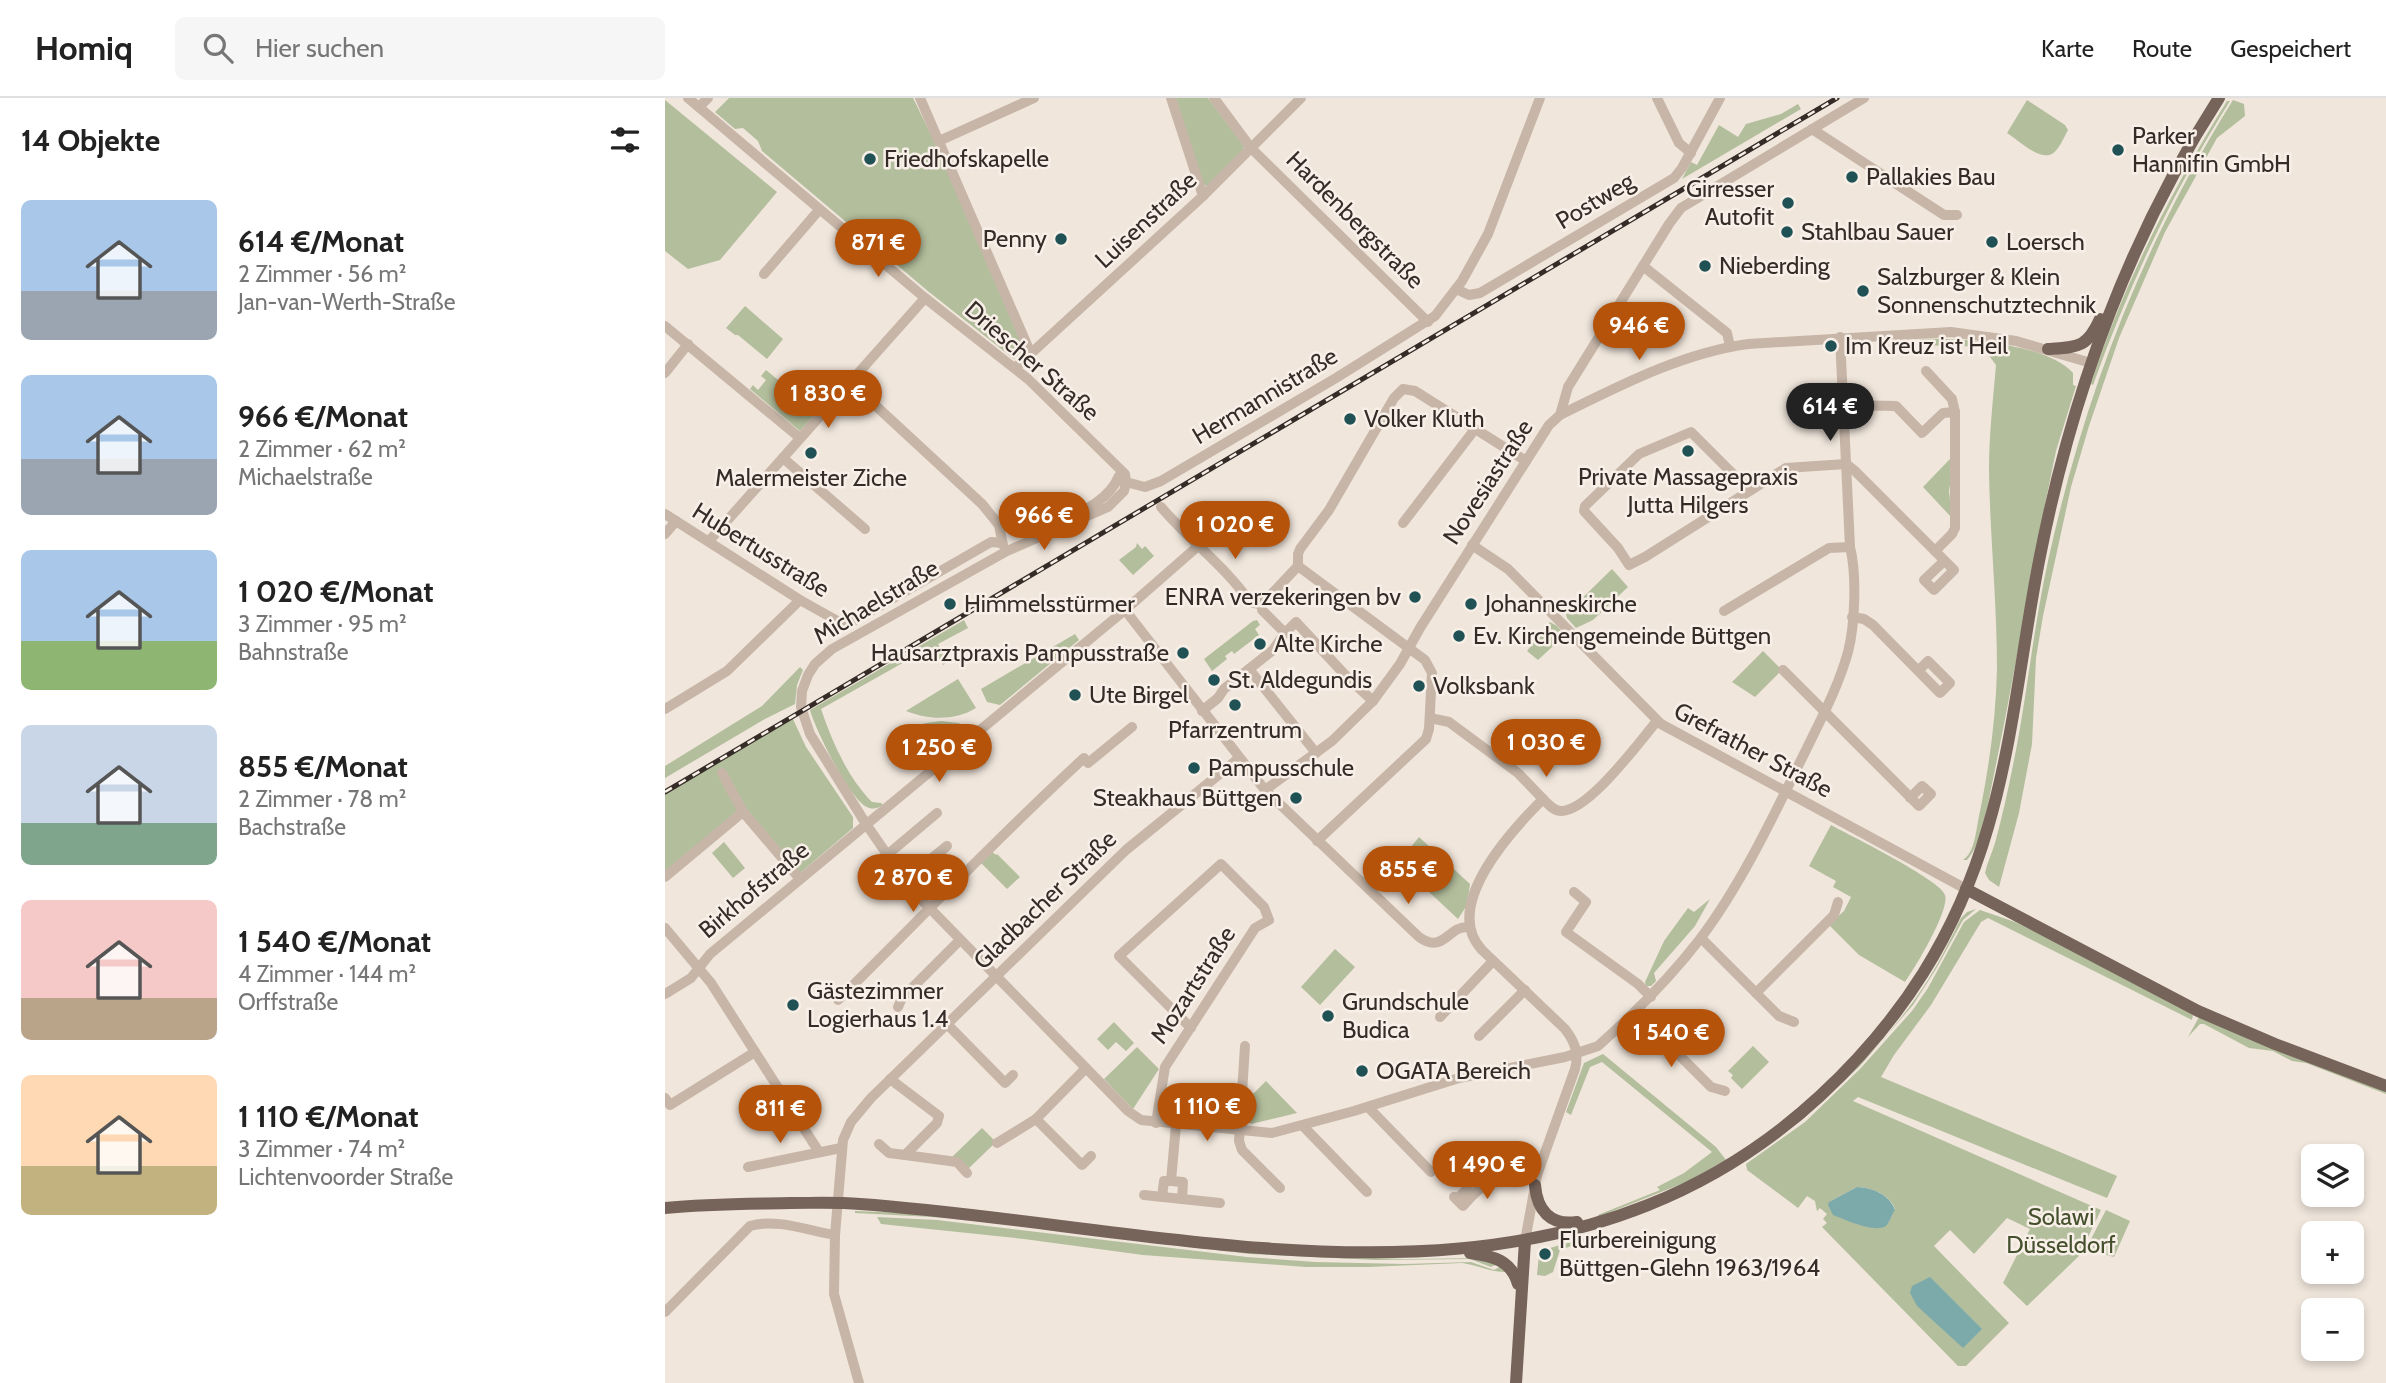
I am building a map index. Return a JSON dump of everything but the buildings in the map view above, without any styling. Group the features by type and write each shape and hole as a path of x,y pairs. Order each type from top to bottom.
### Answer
{"main road":[{"path":"665,1208 737,1203 837,1203 934,1210 1269,1249 1387,1254 1450,1251 1525,1241 1598,1223 1652,1204 1707,1176 1760,1144 1808,1108 1863,1052 1909,997 1941,945 1966,889 1989,822 2001,772 2028,617 2055,486 2091,363 2112,306 2153,213 2177,166 2219,98"},
{"path":"2048,349 2070,348 2084,343 2094,333 2101,317 2112,306"},
{"path":"1966,889 2198,1011 2275,1044 2386,1086"},
{"path":"1536,1180 1539,1205 1552,1220 1563,1223 1598,1223"},
{"path":"1516,1383 1525,1241"},
{"path":"1450,1251 1487,1255 1503,1261 1514,1272 1520,1295"}],"street":[{"name":"Driescher Straße","path":"688,98 925,298 1015,368 1121,468 1126,476 1122,481"},
{"path":"699,107 708,98"},
{"path":"920,98 1031,354"},
{"path":"940,141 1034,98"},
{"path":"1171,98 1203,196"},
{"name":"Hardenbergstraße","path":"1214,98 1251,148 1428,322"},
{"name":"Luisenstraße","path":"1015,368 1203,196 1300,98"},
{"name":"Hermannistraße","path":"1122,481 1145,487 1161,481 1428,322 1456,289 1488,234 1541,98"},
{"path":"1657,98 1679,142 1691,153"},
{"name":"Postweg","path":"1456,289 1469,295 1480,293 1671,180 1680,172 1720,98"},
{"path":"1560,415 1568,387 1681,208 1864,98"},
{"path":"1812,129 1944,215 1957,215"},
{"path":"764,274 819,209"},
{"path":"1643,266 1727,332 1730,346"},
{"path":"709,541 925,298"},
{"path":"665,326 800,438"},
{"name":"Novesiastraße","path":"1265,790 1347,729 1373,701 1400,664 1525,461 1549,425 1560,415 1687,358 1730,346 1840,337 1965,332 2006,338 2091,363"},
{"name":"Michaelstraße","path":"1122,481 1121,495 1108,507 1067,527 1004,547 832,649 815,664 808,675 801,700 804,720 813,739 904,881 1134,1117 1156,1123 1272,1133 1471,1075 1577,1054 1598,1046 1636,1012 1700,938 1734,886 1786,790 1825,712 1847,656 1852,617 1853,567 1840,337"},
{"path":"665,373 688,344"},
{"path":"1926,371 1952,398 1955,412 1955,528 1935,551"},
{"path":"850,382 978,499 999,525 1004,547"},
{"path":"1260,607 1298,566 1300,550 1329,510 1394,398 1403,389 1415,391 1525,461"},
{"path":"1843,405 1896,406 1922,433 1943,413 1955,412"},
{"path":"1403,523 1475,429"},
{"path":"1750,491 1691,432 1639,454 1585,506 1584,511 1618,548 1629,565 1750,491 1789,467 1846,464 1944,561"},
{"path":"783,458 865,529"},
{"path":"1161,507 1197,547 1241,588 1250,602 1260,607 1285,633"},
{"name":"Hubertusstraße","path":"665,514 835,621"},
{"path":"665,534 676,521"},
{"name":"Michaelstraße","path":"835,621 843,624 852,622 991,542 1004,547"},
{"path":"1472,545 1508,569 1657,721"},
{"name":"Birkhofstraße","path":"665,994 691,978 710,954 1125,610 1197,547"},
{"path":"1724,611 1829,548 1850,547"},
{"path":"1298,566 1425,660 1431,669 1429,733 1424,742 1317,841"},
{"path":"665,709 727,671 800,600"},
{"path":"1125,610 1238,759 1265,790 1425,941 1440,942 1463,926 1469,927"},
{"path":"1852,617 1870,622 1918,671"},
{"path":"1202,710 1273,650 1296,622 1373,701"},
{"path":"1249,669 1316,753"},
{"path":"1783,670 1910,798"},
{"path":"1430,718 1448,722 1523,776 1543,799 1520,821 1486,867 1476,888 1469,927 1475,942 1565,1029 1577,1054 1575,1069 1536,1180 1525,1241"},
{"name":"Grefrather Straße","path":"1543,799 1561,811 1590,796 1657,721 1966,889"},
{"path":"838,1000 1009,827 1084,758 1088,763 1132,727"},
{"name":"Gladbacher Straße","path":"859,1383 834,1294 841,1149 846,1131 854,1117 1126,850 1238,759"},
{"path":"722,773 743,812 800,879"},
{"path":"665,877 743,812"},
{"path":"887,855 937,813"},
{"path":"904,881 947,846"},
{"name":"Mozartstraße","path":"1156,1123 1165,1067 1191,1028 1255,928 1269,920 1264,907 1221,864 1119,956 1191,1028"},
{"path":"1574,892 1586,902 1566,932 1638,984 1650,997"},
{"path":"1756,993 1834,915 1838,902"},
{"path":"665,928 716,989 819,1152"},
{"path":"1700,938 1779,1016 1794,1022"},
{"path":"898,1007 902,998 960,940"},
{"path":"1440,1017 1493,961"},
{"path":"1479,1036 1525,990"},
{"path":"1636,1012 1710,1087 1725,1091"},
{"path":"947,1024 1005,1083 1013,1075"},
{"path":"1245,1046 1238,1140 1242,1150 1280,1188"},
{"path":"665,1098 670,1105 755,1052"},
{"path":"997,1143 1036,1119 1086,1069"},
{"path":"890,1079 938,1114 937,1124 905,1155"},
{"path":"1368,1107 1431,1172"},
{"path":"1036,1119 1081,1165 1091,1156"},
{"path":"1171,1181 1176,1125"},
{"path":"1303,1126 1367,1192"},
{"path":"917,1143 932,1158"},
{"path":"879,1144 889,1153 957,1162 967,1173"},
{"path":"748,1167 841,1149"},
{"path":"1455,1198 1463,1206 1509,1161 1536,1180"},
{"path":"1162,1197 1164,1181 1182,1182 1182,1199"},
{"path":"1144,1195 1220,1203"},
{"path":"665,1312 750,1226 790,1226 835,1235"}],"green space":[{"path":"729,98 913,98 943,159 1024,349 1014,359 929,292 762,151 758,141 743,128 735,129 715,112"},
{"path":"1176,98 1208,98 1244,146 1243,152 1207,186 1203,185"},
{"path":"665,100 777,192 720,260 688,269 665,251"},
{"path":"2027,100 2065,125 2068,130 2052,154 2041,155 2007,133"},
{"path":"2233,100 2244,104 2245,116 2217,138 2165,232 2119,338 2089,426 2071,487 2043,616 2036,658 2032,744 2019,813 1999,887 1989,880 1985,873 2011,775 2048,561 2080,439 2120,322 2144,266 2200,155"},
{"path":"2227,101 2230,101 2190,169 2154,239 2093,385 2091,384 2118,310 2150,238"},
{"path":"1798,104 1801,109 1682,179 1691,162 1697,165 1719,125 1738,137 1746,124 1781,114"},
{"path":"745,306 783,339 767,359 726,328"},
{"path":"1919,339 1978,341 2023,349 2060,363 2073,373 2073,385 2076,386 2056,451 1987,810 1973,853 1967,860 1963,860 1970,852 1974,840 1994,724 1997,668 1989,471 1996,365 1984,349 1957,345 1922,346"},
{"path":"766,370 817,412 800,431 750,389 753,385 758,390 766,380 761,376"},
{"path":"1950,459 1952,473 1949,491 1952,518 1923,487"},
{"path":"1137,543 1142,549 1145,546 1154,556 1133,575 1119,560 1136,547"},
{"path":"1612,569 1628,587 1593,620 1576,628 1566,614"},
{"path":"964,620 968,628 938,644 948,662 943,665 931,647 821,709 836,747 855,782 872,802 883,805 867,807 860,802 843,778 810,710"},
{"path":"1257,620 1260,625 1255,629 1259,635 1234,654 1232,651 1225,656 1227,659 1212,671 1204,659"},
{"path":"1550,622 1565,635 1538,660 1527,651"},
{"path":"1075,634 1079,640 1000,705 987,702 981,689"},
{"path":"1763,651 1782,670 1755,697 1732,682"},
{"path":"800,667 803,670 797,685 795,704 665,778 665,766 762,706"},
{"path":"958,679 976,708 941,718 906,711"},
{"path":"792,717 806,747 853,817 853,828 800,873 745,807 665,872 665,792"},
{"path":"941,721 973,728 930,761 920,747 923,745 917,736 914,737 908,728"},
{"path":"1831,825 1912,869 1940,888 1945,895 1937,925 1905,982 1859,955 1829,925 1844,911 1851,897 1833,887 1836,881 1809,866"},
{"path":"1419,837 1470,884 1467,905 1458,919 1398,863"},
{"path":"724,842 745,868 733,878 712,853"},
{"path":"991,851 1020,877 1007,889 980,862"},
{"path":"1710,899 1695,926 1654,973 1656,981 1651,986 1646,986 1645,982 1664,941 1688,908 1694,912"},
{"path":"1976,909 1963,920 1913,1005 1859,1067 1804,1118 1744,1162 1818,1104 1863,1061 1904,1014 1927,981 1961,918"},
{"name":"Solawi Düsseldorf","path":"1980,910 2015,922 2193,1015 2192,1020 1988,918 1981,922 1931,1005 1881,1077 2117,1176 2107,1198 1858,1097 1853,1101 2101,1210 2079,1256 2027,1306 2003,1283 2030,1229 2007,1218 1974,1254 1950,1230 1934,1246 2009,1323 1966,1366 1958,1366 1822,1227 1827,1223 1823,1219 1827,1214 1820,1208 1817,1211 1815,1201 1807,1196 1798,1208 1747,1170 1746,1164 1805,1122 1860,1069 1912,1011 1928,988 1964,922","holes":["1857,1187 1874,1190 1889,1199 1895,1209 1887,1225 1829,1208 1829,1202"]},
{"path":"1335,949 1355,967 1320,1005 1301,987"},
{"path":"2199,1017 2386,1091 2386,1094 2306,1063 2292,1061 2273,1051 2249,1048 2204,1024 2200,1024 2188,1037"},
{"path":"1114,1022 1134,1043 1126,1051 1116,1042 1108,1050 1097,1039"},
{"path":"1753,1046 1769,1062 1742,1089 1728,1071"},
{"path":"1137,1047 1159,1069 1133,1109 1104,1079"},
{"path":"1603,1054 1716,1147 1726,1160 1689,1181 1598,1217 1660,1190 1657,1187 1684,1173 1712,1152 1602,1062 1590,1067 1571,1115 1566,1112 1584,1063"},
{"path":"1266,1081 1297,1113 1251,1124 1246,1118 1249,1098"},
{"path":"982,1128 996,1142 968,1169 951,1158"},
{"path":"2106,1210 2130,1221 2114,1257 2096,1251 2090,1241"},
{"path":"855,1211 912,1213 1315,1256 1487,1258 1499,1263 1491,1267 1470,1259 1376,1260 1249,1254 951,1218"},
{"path":"877,1217 937,1220 1247,1257 1404,1264 1471,1262 1494,1270 1503,1265 1506,1272 1494,1271 1462,1263 1306,1267 1143,1255 881,1224"},
{"path":"1602,1233 1603,1239 1560,1250 1553,1272 1545,1276 1537,1275 1539,1255 1543,1250"}],"water":[{"path":"1857,1187 1874,1190 1889,1200 1895,1210 1887,1225 1882,1228 1868,1227 1833,1215 1829,1202"},
{"path":"1930,1277 1982,1329 1963,1348 1917,1306 1910,1293 1912,1286"}],"railway":[{"path":"665,792 1837,98"}],"place":[{"name":"Parker Hannifin GmbH","path":"2118,150"},
{"name":"Friedhofskapelle","path":"870,159"},
{"name":"Pallakies Bau","path":"1852,177"},
{"name":"Girresser Autofit","path":"1788,203"},
{"name":"Stahlbau Sauer","path":"1787,232"},
{"name":"Penny","path":"1061,239"},
{"name":"Loersch","path":"1992,242"},
{"name":"Nieberding","path":"1705,266"},
{"name":"Salzburger & Klein Sonnenschutztechnik","path":"1863,291"},
{"name":"Im Kreuz ist Heil","path":"1831,346"},
{"name":"Volker Kluth","path":"1350,419"},
{"name":"Private Massagepraxis Jutta Hilgers","path":"1688,451"},
{"name":"Malermeister Ziche","path":"811,453"},
{"name":"ENRA verzekeringen bv","path":"1415,597"},
{"name":"Himmelsstürmer","path":"950,604"},
{"name":"Johanneskirche","path":"1471,604"},
{"name":"Ev. Kirchengemeinde Büttgen","path":"1459,636"},
{"name":"Alte Kirche","path":"1260,644"},
{"name":"Hausarztpraxis Pampusstraße","path":"1183,653"},
{"name":"St. Aldegundis","path":"1214,680"},
{"name":"Volksbank","path":"1419,686"},
{"name":"Ute Birgel","path":"1075,695"},
{"name":"Pfarrzentrum","path":"1235,705"},
{"name":"Pampusschule","path":"1194,768"},
{"name":"Steakhaus Büttgen","path":"1296,798"},
{"name":"Gästezimmer Logierhaus 1.4","path":"793,1005"},
{"name":"Grundschule Budica","path":"1328,1016"},
{"name":"OGATA Bereich","path":"1362,1071"},
{"name":"Flurbereinigung Büttgen-Glehn 1963/1964","path":"1545,1254"}]}
